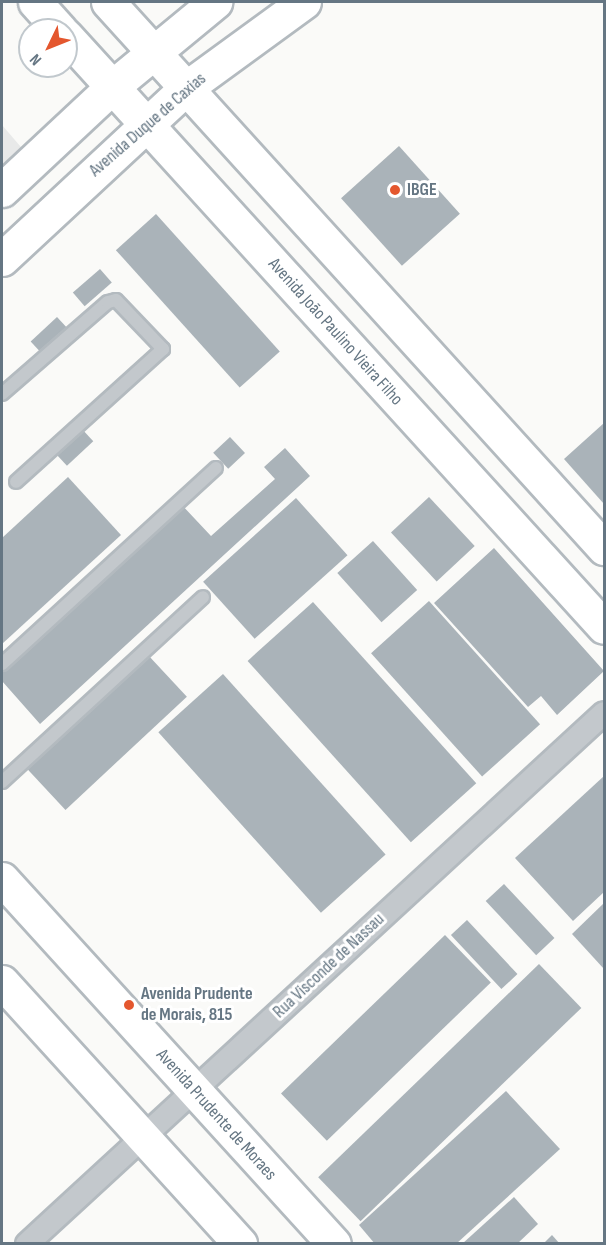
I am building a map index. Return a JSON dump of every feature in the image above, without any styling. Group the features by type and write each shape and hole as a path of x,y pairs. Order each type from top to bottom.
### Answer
{"main road":[{"path":"35,2 49,18"},
{"path":"108,2 604,548"},
{"path":"2,190 112,87 215,2"},
{"name":"Avenida Duque de Caxias","path":"2,259 186,88 304,2"},
{"name":"Avenida João Paulino Vieira Filho","path":"78,49 604,627"},
{"name":"Avenida Prudente de Moraes","path":"2,879 334,1244"},
{"path":"2,982 240,1244"}],"street":[{"name":"Rua Visconde de Nassau","path":"27,1244 604,713"}],"lane":[{"path":"2,394 108,302 116,300 163,349 16,482"},
{"path":"2,664 216,468"},
{"path":"2,782 203,597"}],"shaded area":[{"path":"2,125 33,161 2,190"}],"building":[{"path":"399,146 460,214 402,266 341,198"},
{"path":"156,214 280,351 240,388 116,250"},
{"path":"100,269 112,283 85,306 73,293"},
{"path":"57,317 69,330 43,355 31,342"},
{"path":"604,423 604,504 564,459"},
{"path":"81,428 93,441 67,466 55,453"},
{"path":"230,437 245,453 228,469 213,453"},
{"path":"285,448 310,476 40,724 2,681 2,668 180,503 211,536 275,479 264,467"},
{"path":"68,477 121,535 2,644 2,538"},
{"path":"429,497 475,546 437,581 391,532"},
{"path":"296,498 348,555 255,639 203,582"},
{"path":"373,541 417,590 381,622 337,573"},
{"path":"494,548 604,671 557,715 541,696 528,707 434,603"},
{"path":"429,601 540,724 482,777 371,653"},
{"path":"313,602 476,783 411,842 248,661"},
{"path":"148,655 187,697 65,810 27,768"},
{"path":"223,674 386,855 321,913 158,732"},
{"path":"604,776 604,892 573,921 515,858"},
{"path":"504,884 554,938 536,955 486,901"},
{"path":"604,903 604,969 572,934"},
{"path":"467,920 517,974 501,989 451,935"},
{"path":"445,935 491,982 327,1141 281,1093"},
{"path":"539,964 581,1008 361,1221 318,1177"},
{"path":"506,1091 560,1149 456,1244 375,1244 359,1225"},
{"path":"514,1197 538,1224 517,1244 462,1244"},
{"path":"552,1235 560,1244 543,1244"}],"place":[{"name":"IBGE","path":"395,190"},
{"name":"Avenida Prudente de Morais, 815","path":"129,1005"}]}
